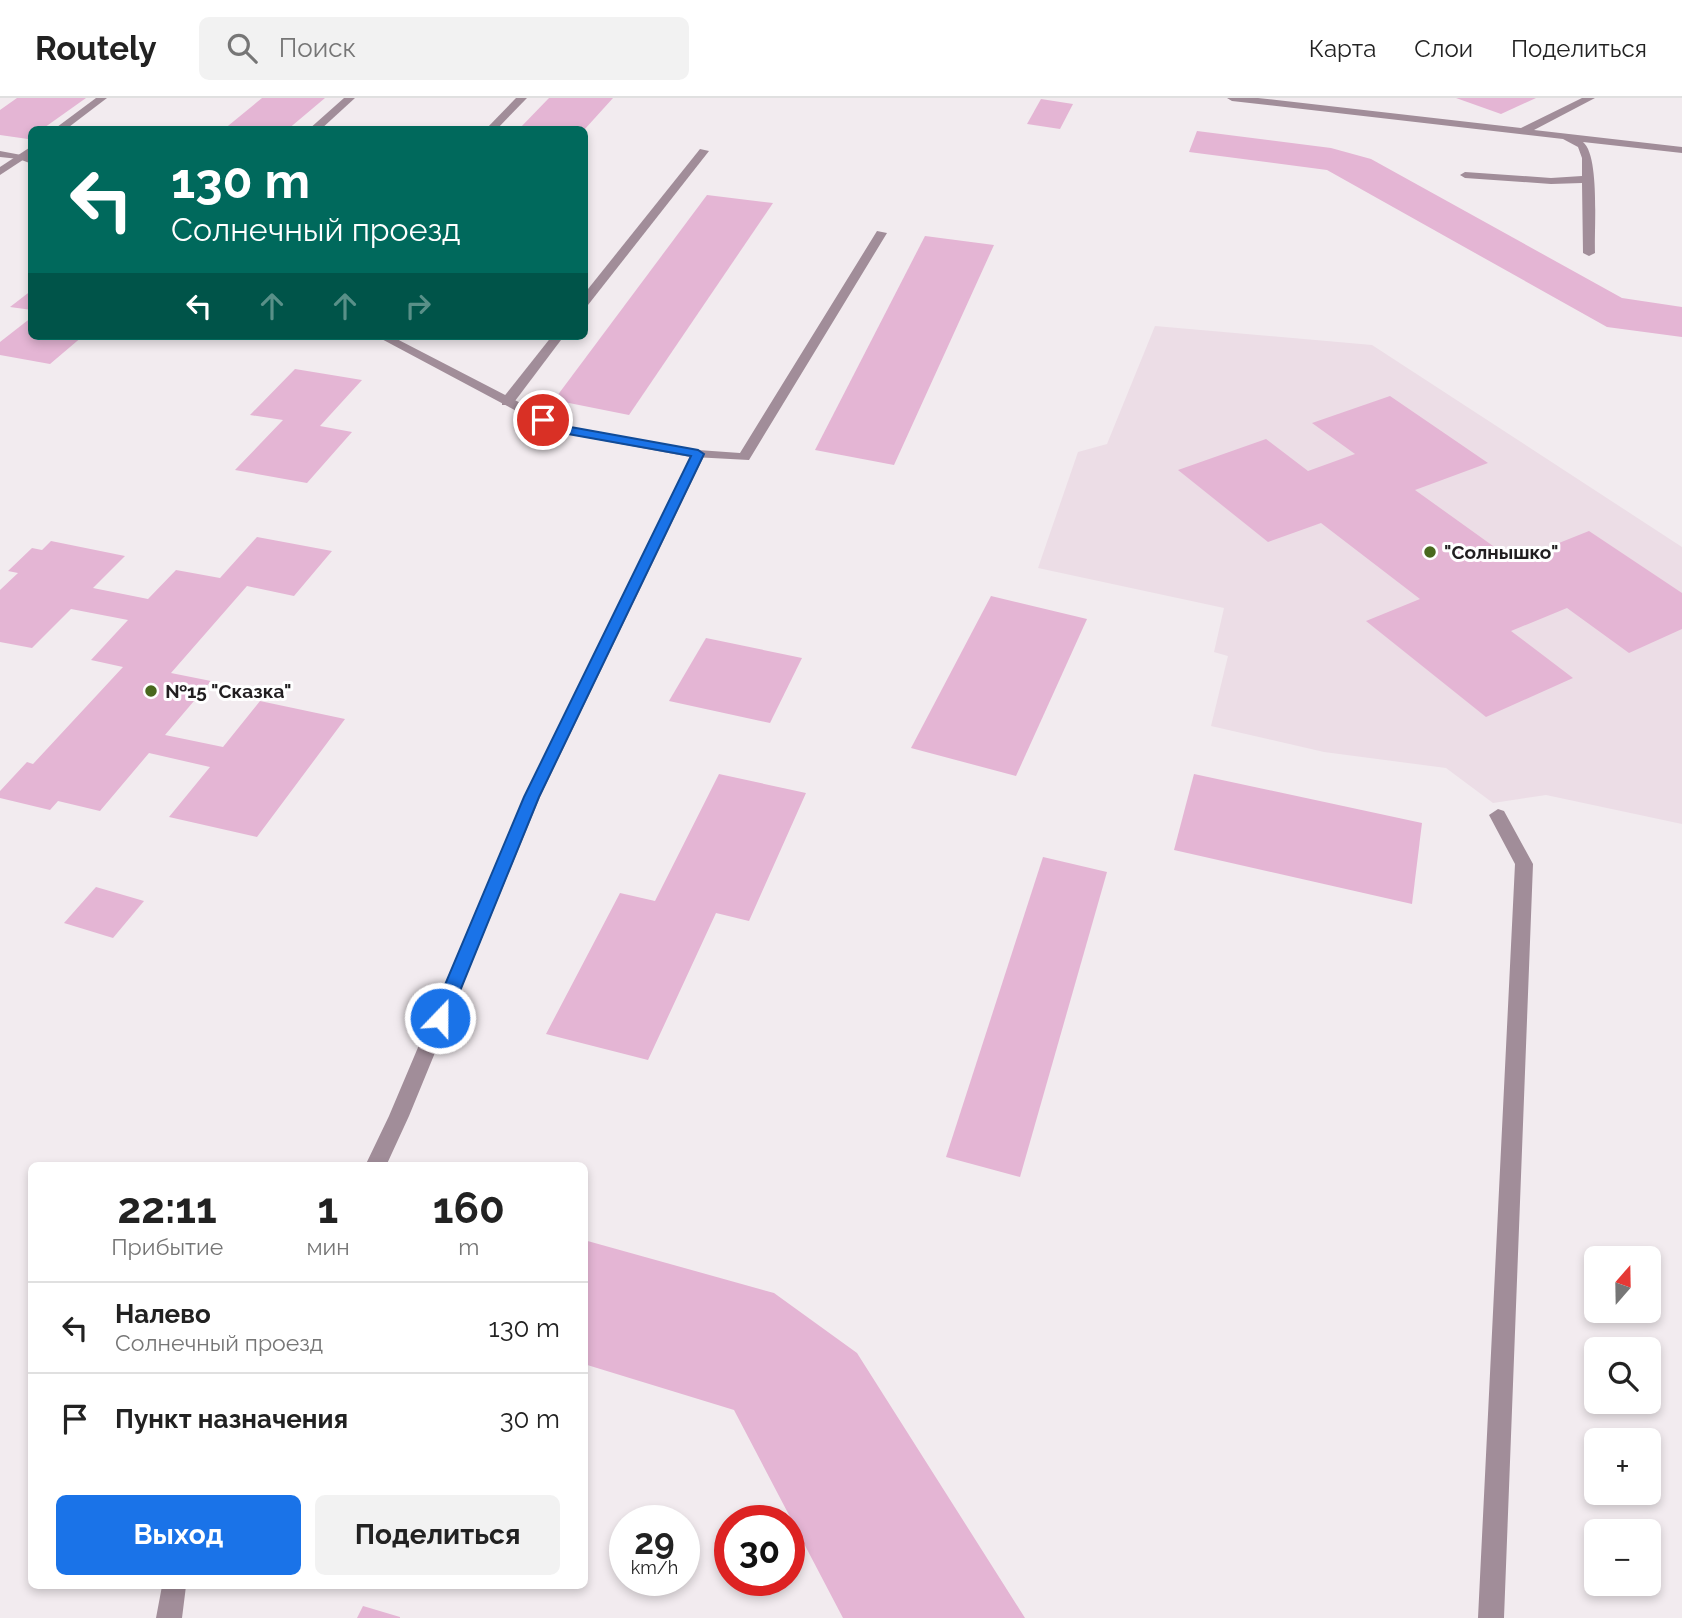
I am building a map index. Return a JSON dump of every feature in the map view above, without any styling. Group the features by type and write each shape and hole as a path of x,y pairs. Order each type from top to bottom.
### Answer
{"street":[{"path":"64,126 102,98"},
{"path":"318,126 350,98"},
{"path":"494,126 522,98"},
{"path":"1240,98 1682,149"},
{"path":"1524,131 1590,98"},
{"path":"1564,136 1582,145 1587,158 1589,253"},
{"path":"588,297 704,150"},
{"path":"0,154 26,159"},
{"path":"0,172 26,159"},
{"path":"1465,175 1551,181 1588,179"},
{"path":"390,340 561,429 698,454 744,457 881,233"},
{"path":"506,402 555,340"},
{"path":"377,1162 405,1104 531,797 698,454"},
{"path":"1491,1618 1524,864 1498,815"},
{"path":"169,1618 174,1589"}],"shaded area":[{"path":"1155,326 1372,345 1682,547 1682,824 1546,795 1493,803 1446,768 1324,752 1211,726 1228,656 1214,652 1224,608 1038,568 1078,452 1107,444"}],"building":[{"path":"17,98 86,98 47,126 28,126 28,139 0,135 0,110"},
{"path":"262,98 325,98 292,126 228,126"},
{"path":"549,98 613,98 588,126 522,126"},
{"path":"1456,98 1536,98 1501,114"},
{"path":"1041,99 1073,104 1060,129 1027,124"},
{"path":"1197,131 1331,148 1371,159 1622,298 1682,307 1682,337 1607,327 1327,170 1189,152"},
{"path":"707,195 773,203 629,415 554,400"},
{"path":"925,236 994,245 894,465 815,450"},
{"path":"28,293 28,309 10,307"},
{"path":"28,320 28,340 78,340 50,364 0,355 0,342"},
{"path":"295,369 362,380 320,426 352,432 307,483 235,470 283,420 250,415"},
{"name":"\"Солнышко\"","path":"1390,396 1488,463 1415,490 1514,561 1589,531 1682,593 1682,629 1629,653 1567,608 1511,631 1573,678 1486,717 1366,621 1420,599 1321,523 1268,542 1178,470 1266,439 1308,471 1355,454 1312,423"},
{"name":"№15 \"Сказка\"","path":"257,537 332,551 294,596 247,586 171,673 211,681 165,735 223,747 260,701 345,719 257,837 169,817 210,767 149,753 100,811 58,801 50,810 0,798 0,791 27,762 33,764 123,667 91,660 128,620 71,609 32,648 0,642 0,590 18,573 8,571 32,548 42,550 51,541 125,556 93,588 148,599 176,570 220,578"},
{"path":"991,596 1087,619 1016,776 911,748"},
{"path":"706,638 802,658 770,723 669,701"},
{"path":"719,774 806,793 749,921 716,913 648,1060 546,1034 620,893 655,901"},
{"path":"1194,774 1422,823 1412,904 1174,850"},
{"path":"1043,857 1107,872 1020,1177 946,1157"},
{"path":"96,887 144,901 113,938 64,923"},
{"path":"588,1241 774,1293 857,1353 1025,1618 843,1618 805,1545 805,1505 784,1505 734,1410 588,1365"},
{"path":"363,1606 400,1617 400,1618 357,1618"}],"place":[{"name":"\"Солнышко\"","path":"1430,552"},
{"name":"№15 \"Сказка\"","path":"151,691"}],"route":[{"path":"440,1018 531,797 698,454 561,429 543,420"}]}
